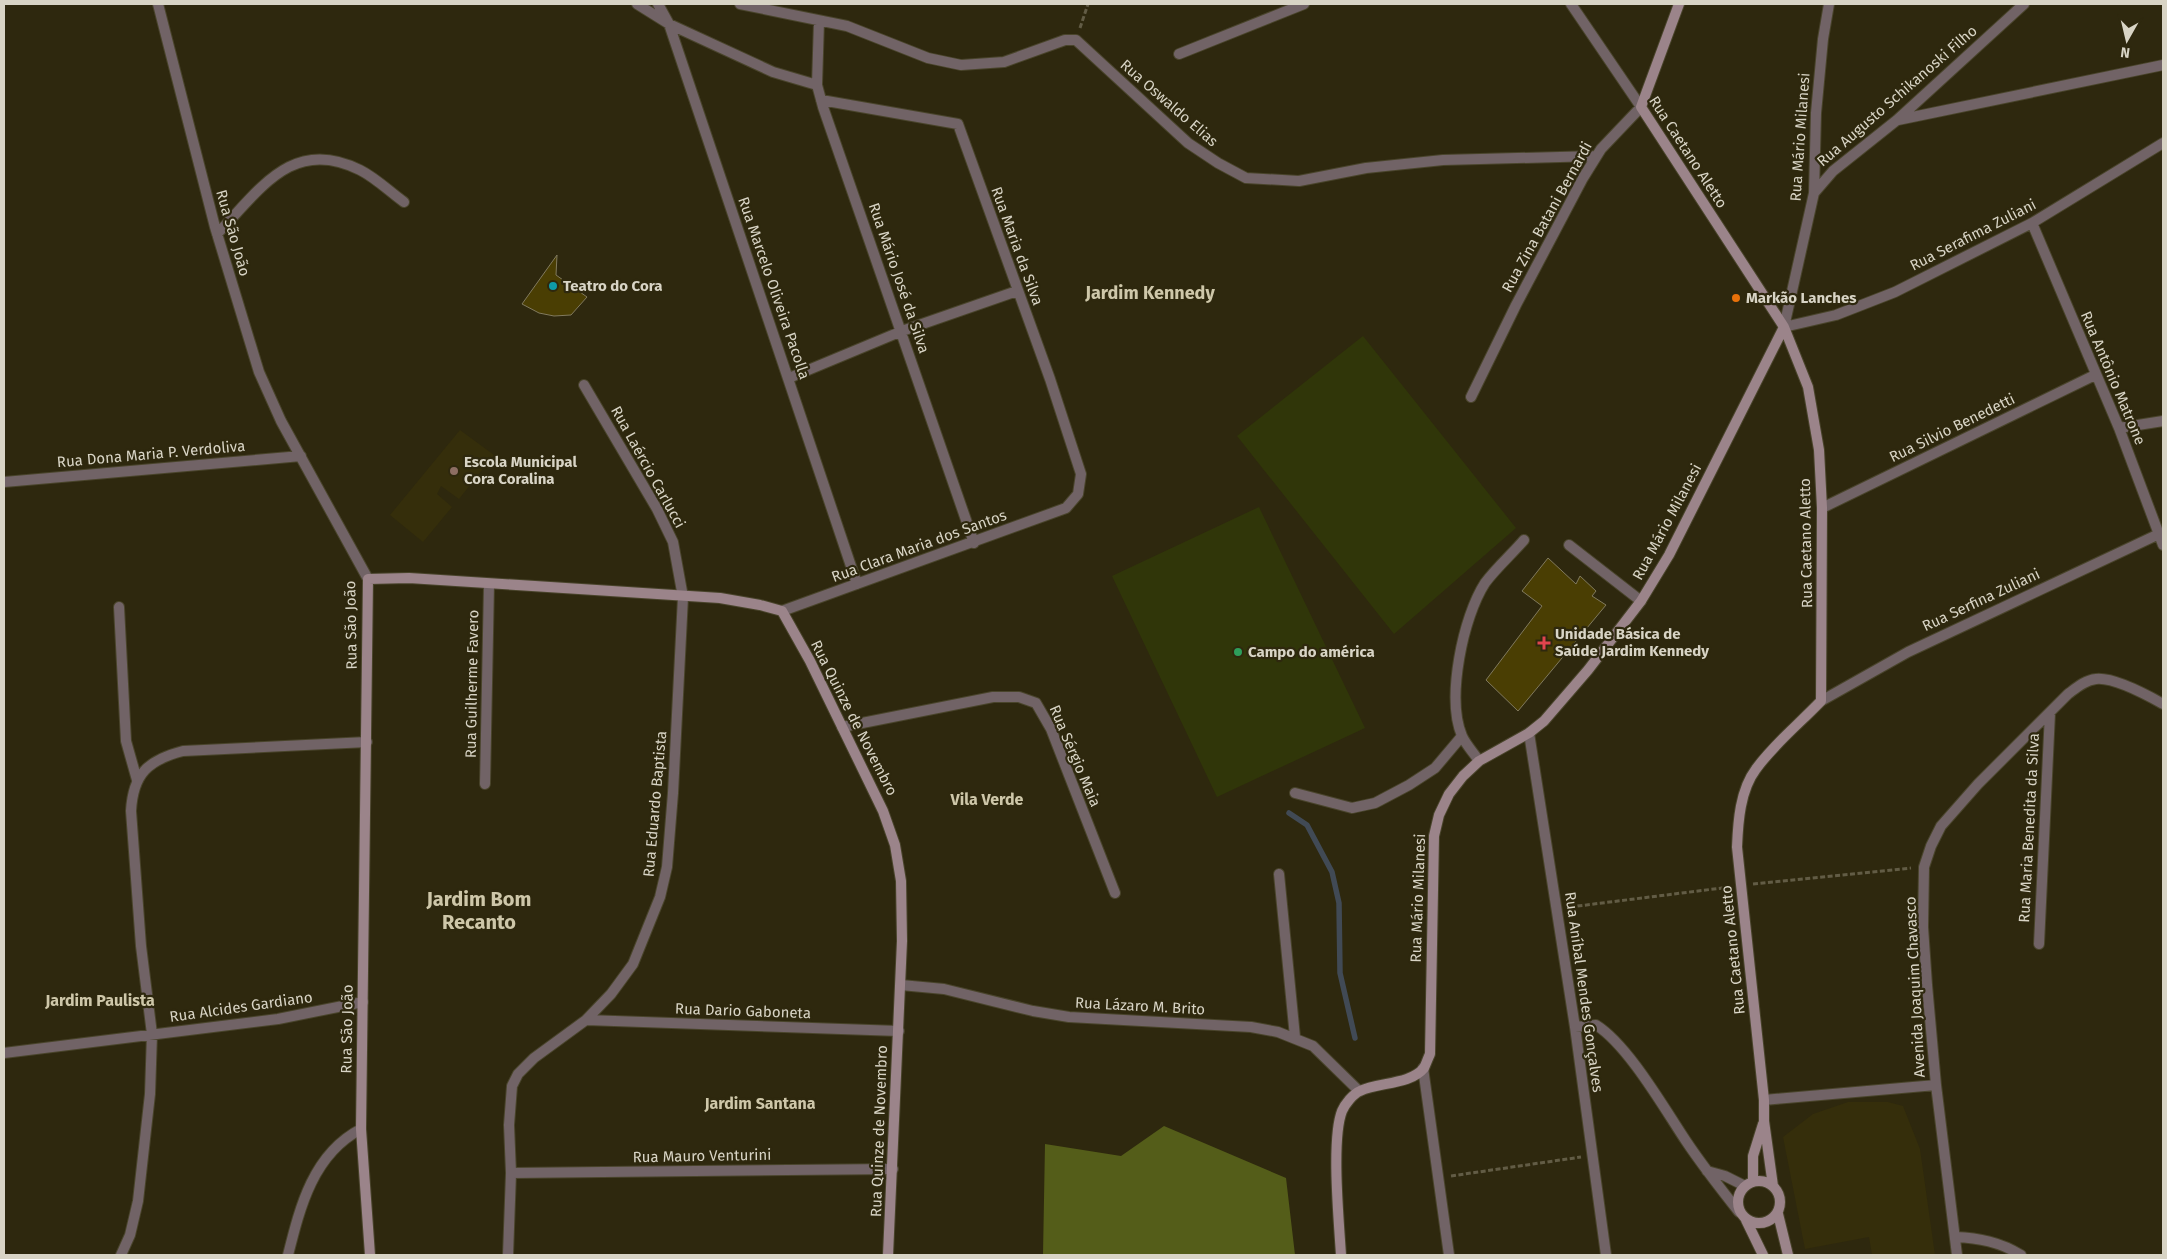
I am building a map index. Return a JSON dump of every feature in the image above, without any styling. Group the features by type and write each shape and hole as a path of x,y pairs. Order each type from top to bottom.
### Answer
{"street":[{"name":"Rua São João","path":"158,4 217,234 259,372 301,456 368,579 361,1129 370,1255"},
{"path":"637,4 669,24 773,72 817,85"},
{"name":"Rua Marcelo Oliveira Pacolla","path":"658,4 669,24 857,584"},
{"path":"740,4 847,26 928,58 962,65 1004,62 1065,40 1076,40"},
{"path":"1179,54 1304,4"},
{"name":"Rua Caetano Aletto","path":"1571,4 1641,107 1784,328 1808,388 1819,450 1822,508 1820,701 1755,770 1744,795 1739,820 1737,847 1764,1100 1764,1121 1773,1186"},
{"name":"Rua Zina Batani Bernardi","path":"1471,397 1516,305 1596,156 1641,107 1679,4"},
{"name":"Rua Mário Milanesi","path":"1449,1255 1424,1068 1430,1054 1434,836 1439,815 1448,794 1479,761 1529,733 1559,705 1641,601 1669,555 1784,328 1814,193 1816,113 1823,39 1829,4"},
{"name":"Rua Augusto Schikanoski Filho","path":"1814,193 1833,171 1897,120 2024,4"},
{"name":"Rua Mário José da Silva","path":"819,21 817,85 821,100 974,542"},
{"name":"Rua Oswaldo Elias","path":"1076,40 1188,143 1218,163 1246,178 1299,181 1366,168 1443,160 1596,156"},
{"path":"1897,120 2163,65"},
{"name":"Rua Maria da Silva","path":"821,100 958,124 1081,474 1078,494 1066,508"},
{"name":"Rua Serafima Zuliani","path":"1784,328 1836,315 1895,292 2032,223 2163,142"},
{"path":"217,234 279,171 299,162 327,158 361,171 404,202"},
{"name":"Rua Antônio Matrone","path":"2032,223 2119,428 2163,545"},
{"path":"789,378 902,331 1017,291"},
{"name":"Rua Silvio Benedetti","path":"1822,508 2095,375"},
{"name":"Rua Laércio Carlucci","path":"584,385 657,509 672,542 683,597"},
{"path":"2119,428 2163,421"},
{"name":"Rua Dona Maria P. Verdoliva","path":"4,482 301,456"},
{"name":"Rua Clara Maria dos Santos","path":"782,611 1066,508"},
{"name":"Rua Serfina Zuliani","path":"1820,701 1908,652 2159,534"},
{"path":"1479,761 1462,736 1456,700 1460,656 1471,612 1486,583 1524,540"},
{"path":"1569,545 1641,601"},
{"path":"368,579 409,578 741,601 782,611"},
{"name":"Rua Guilherme Favero","path":"485,784 489,584"},
{"name":"Rua Eduardo Baptista","path":"508,1255 511,1173 509,1126 512,1086 518,1074 534,1058 586,1020 611,994 633,964 649,928 662,889 667,867 673,793 683,597"},
{"path":"119,607 126,741 137,780"},
{"name":"Rua Quinze de Novembro","path":"782,611 883,811 895,845 901,882 901,985 894,1169 888,1255"},
{"name":"Avenida Joaquim Chavasco","path":"1957,1255 1936,1085 1923,927 1924,867 1931,846 1941,826 1978,784 2068,694 2082,683 2096,679 2111,681 2163,704"},
{"name":"Rua Sérgio Maia","path":"842,727 993,697 1019,697 1036,703 1051,730 1115,893"},
{"name":"Rua Maria Benedita da Silva","path":"2039,944 2050,713"},
{"name":"Rua Aníbal Mendes Gonçalves","path":"1529,733 1575,1027 1606,1255"},
{"path":"1295,793 1352,808 1375,803 1409,785 1435,768 1462,736"},
{"path":"121,1255 130,1235 138,1200 150,1094 152,1034 141,946 131,811 132,792 137,780 147,768 162,757 183,751 367,742"},
{"path":"1279,874 1295,1037"},
{"name":"Rua Lázaro M. Brito","path":"901,985 944,990 1033,1012 1069,1017 1251,1027 1295,1037 1313,1046 1359,1091"},
{"name":"Rua Alcides Gardiano","path":"4,1053 278,1018 363,1002"},
{"name":"Rua Dario Gaboneta","path":"586,1020 899,1031"},
{"path":"1575,1027 1596,1025 1610,1036 1662,1102 1707,1171 1746,1220 1763,1255"},
{"path":"1341,1255 1337,1178 1342,1111 1350,1098 1359,1091 1410,1077 1424,1068"},
{"path":"1764,1100 1936,1085"},
{"name":"Rua Caetano Aletto","path":"1749,1183 1753,1156 1764,1121"},
{"path":"288,1255 300,1205 316,1173 332,1150 346,1137 361,1129"},
{"name":"Rua Mauro Venturini","path":"511,1173 894,1169"},
{"path":"1707,1171 1749,1183 1764,1181 1773,1186 1779,1194 1781,1204 1778,1214 1788,1255"},
{"path":"1739,1212 1737,1202 1739,1193 1749,1183"},
{"path":"1746,1220 1758,1224 1769,1222 1778,1214"},
{"path":"1955,1237 1983,1239 2010,1248 2021,1255"}],"path":[{"path":"1076,40 1088,4"},
{"path":"1440,1177 1591,1155"}],"shaded area":[{"name":"Escola Municipal Cora Coralina","path":"460,430 494,455 459,499 441,486 437,494 452,507 423,542 390,515"},
{"path":"1848,1102 1888,1102 1903,1106 1920,1149 1935,1255 1872,1255 1869,1237 1805,1249 1783,1137 1813,1114"}],"green space":[{"path":"1363,336 1516,528 1394,634 1237,436"},
{"name":"Campo do américa","path":"1259,507 1365,728 1217,797 1112,576"},
{"path":"1164,1126 1286,1178 1295,1255 1043,1255 1045,1144 1121,1156"}],"building":[{"name":"Teatro do Cora","path":"557,255 556,275 587,297 571,315 554,316 539,313 522,304"},
{"name":"Unidade Básica de Saúde Jardim Kennedy","path":"1548,558 1576,584 1580,576 1596,591 1592,596 1606,605 1518,711 1486,680 1542,606 1522,591"}],"waterway":[{"path":"1289,813 1307,825 1332,872 1339,903 1340,973 1355,1038"}],"place":[{"name":"Teatro do Cora","path":"553,286"},
{"name":"Markão Lanches","path":"1736,298"},
{"name":"Escola Municipal Cora Coralina","path":"454,471"},
{"name":"Unidade Básica de Saúde Jardim Kennedy","path":"1544,643"},
{"name":"Campo do américa","path":"1238,652"}],"district":[{"name":"Jardim Kennedy","path":"1150,293"},
{"name":"Vila Verde","path":"987,799"},
{"name":"Jardim Bom Recanto","path":"479,910"},
{"name":"Jardim Paulista","path":"100,1000"},
{"name":"Jardim Santana","path":"760,1103"}]}
